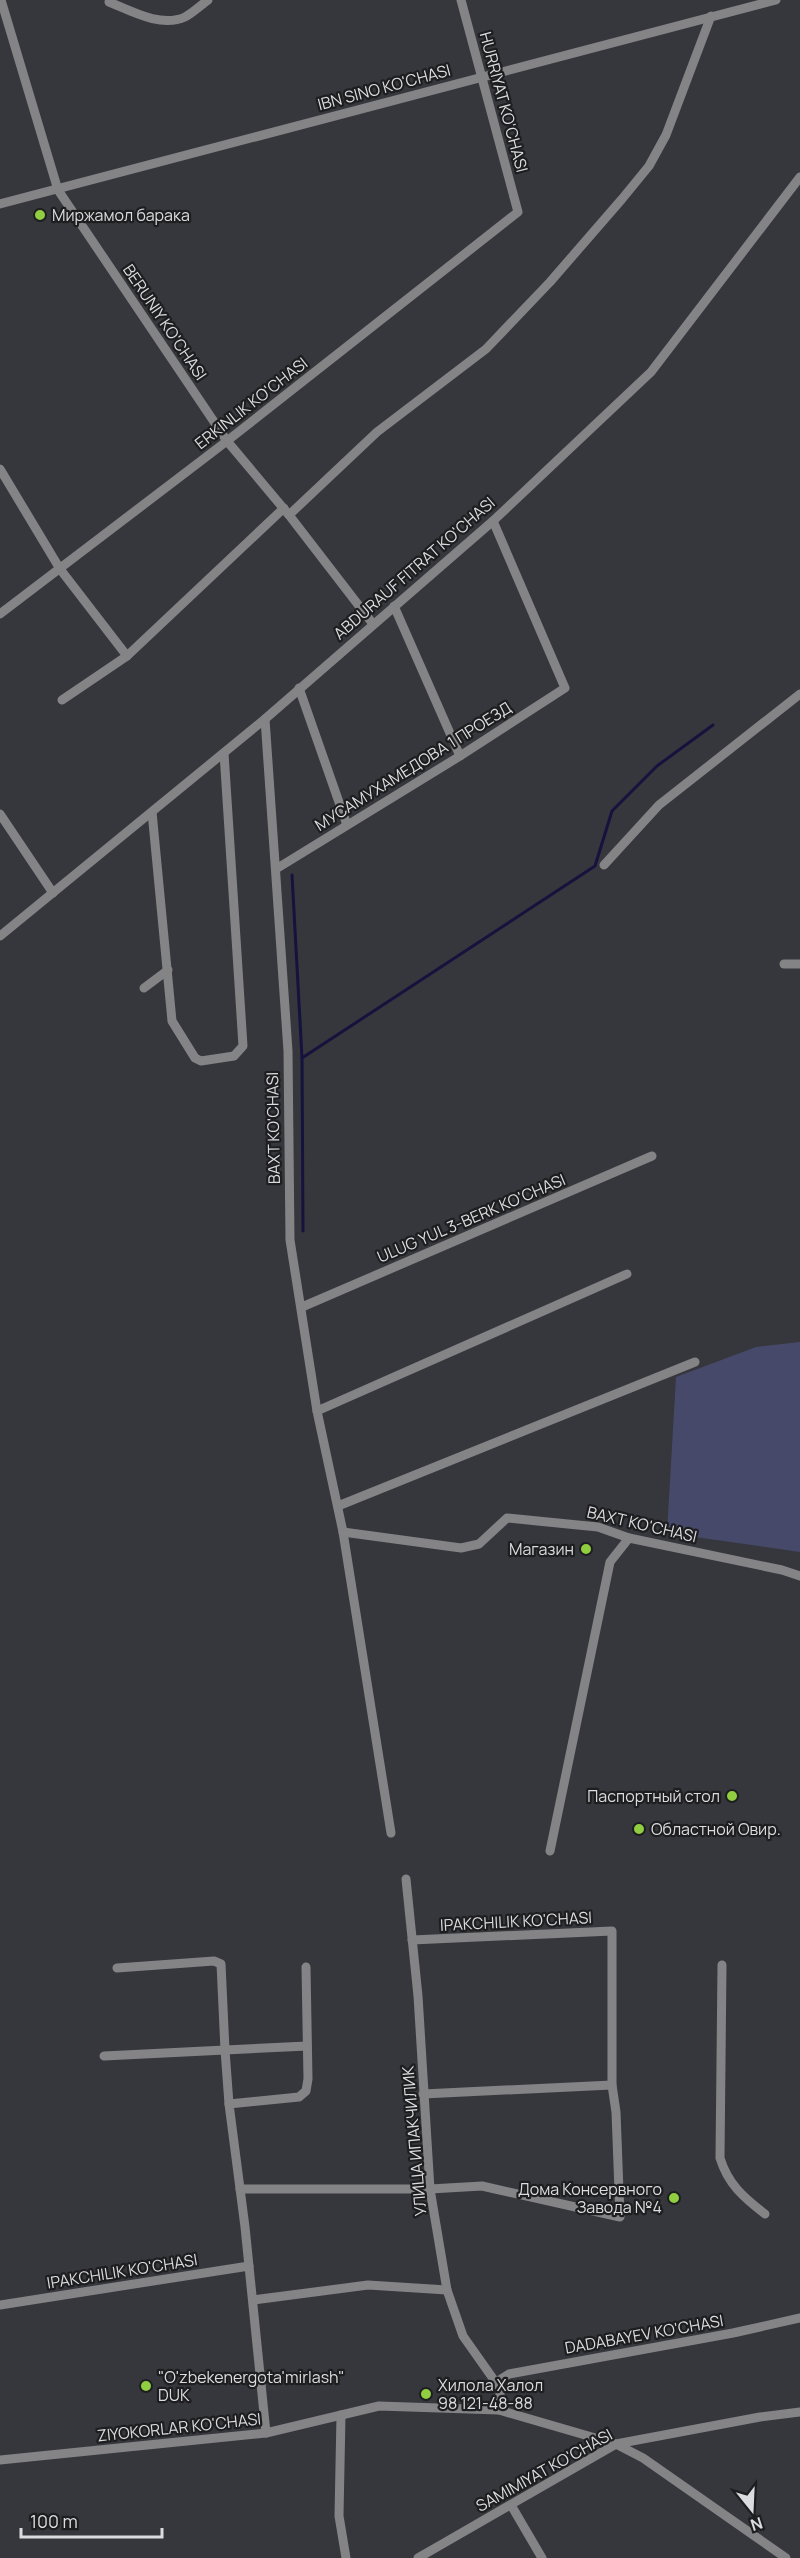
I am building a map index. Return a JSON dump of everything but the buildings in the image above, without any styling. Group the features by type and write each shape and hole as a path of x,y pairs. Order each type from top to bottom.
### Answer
{"street":[{"path":"108,2 143,16 168,20 185,17 208,0"},
{"name":"HURRIYAT KO'CHASI","path":"461,0 518,212"},
{"name":"IBN SINO KO'CHASI","path":"0,204 776,0"},
{"name":"BERUNIY KO'CHASI","path":"1,5 58,190 227,441 286,511 373,624"},
{"path":"62,700 127,656 286,511 377,432 486,349 550,282 648,166 666,135 711,16"},
{"name":"ABDURAUF FITRAT KO'CHASI","path":"0,936 265,719 493,521 651,372 800,177"},
{"name":"ERKINLIK KO'CHASI","path":"0,614 227,441 518,212"},
{"path":"0,469 60,569 127,656"},
{"name":"МУСАМУХАМЕДОВА 1 ПРОЕЗД","path":"276,868 460,756 565,688 493,521"},
{"path":"394,606 460,756"},
{"path":"298,688 347,825"},
{"path":"604,865 658,806 800,694"},
{"name":"BAXT KO'CHASI","path":"265,719 288,1051 290,1240 317,1411 343,1532 391,1833"},
{"path":"152,812 172,1021 195,1058 201,1061 234,1056 241,1052 243,1046 224,753"},
{"path":"0,814 53,893"},
{"path":"784,964 800,964"},
{"path":"144,988 168,970"},
{"name":"ULUG YUL 3-BERK KO'CHASI","path":"302,1307 652,1156"},
{"path":"317,1411 627,1274"},
{"path":"338,1506 695,1362"},
{"name":"BAXT KO'CHASI","path":"343,1532 461,1548 478,1544 507,1518 598,1527 629,1538 782,1570 800,1576"},
{"path":"550,1851 609,1562 629,1538"},
{"name":"УЛИЦА ИПАКЧИЛИК","path":"406,1879 430,2189 447,2290 463,2336 499,2387"},
{"name":"IPAKCHILIK KO'CHASI","path":"240,2189 430,2189 482,2186 620,2217 616,2112 612,2085 612,1931 412,1940"},
{"path":"117,1968 214,1961 221,1964 229,2104 253,2300 266,2433"},
{"path":"722,1965 720,2158 725,2174 738,2193 765,2214"},
{"path":"229,2104 299,2097 306,2091 308,2046 306,1967"},
{"path":"104,2056 308,2046"},
{"path":"423,2094 612,2085"},
{"name":"IPAKCHILIK KO'CHASI","path":"0,2306 249,2266"},
{"path":"253,2300 368,2285 447,2290"},
{"name":"DADABAYEV KO'CHASI","path":"499,2387 501,2379 509,2374 733,2333 800,2318"},
{"path":"499,2387 499,2410"},
{"name":"ZIYOKORLAR KO'CHASI","path":"0,2460 266,2433 379,2406 499,2410 616,2444 643,2458 786,2558"},
{"name":"SAMIMIYAT KO'CHASI","path":"418,2558 616,2444 760,2417 800,2412"},
{"path":"341,2415 339,2516 346,2558"},
{"path":"511,2505 542,2558"}],"shaded area":[{"path":"800,1342 800,1552 667,1533 676,1377 756,1347"}],"waterway":[{"path":"302,1058 595,866 612,811 657,766 713,725"},
{"path":"292,875 302,1058 303,1231"}],"place":[{"name":"Миржамол барака","path":"40,215"},
{"name":"Магазин","path":"586,1549"},
{"name":"Паспортный стол","path":"732,1796"},
{"name":"Областной Овир.","path":"639,1829"},
{"name":"Дома Консервного Завода №4","path":"674,2198"},
{"name":"\"O'zbekenergota'mirlash\" DUK","path":"146,2386"},
{"name":"Хилола Халол 98 121-48-88","path":"426,2394"}]}
